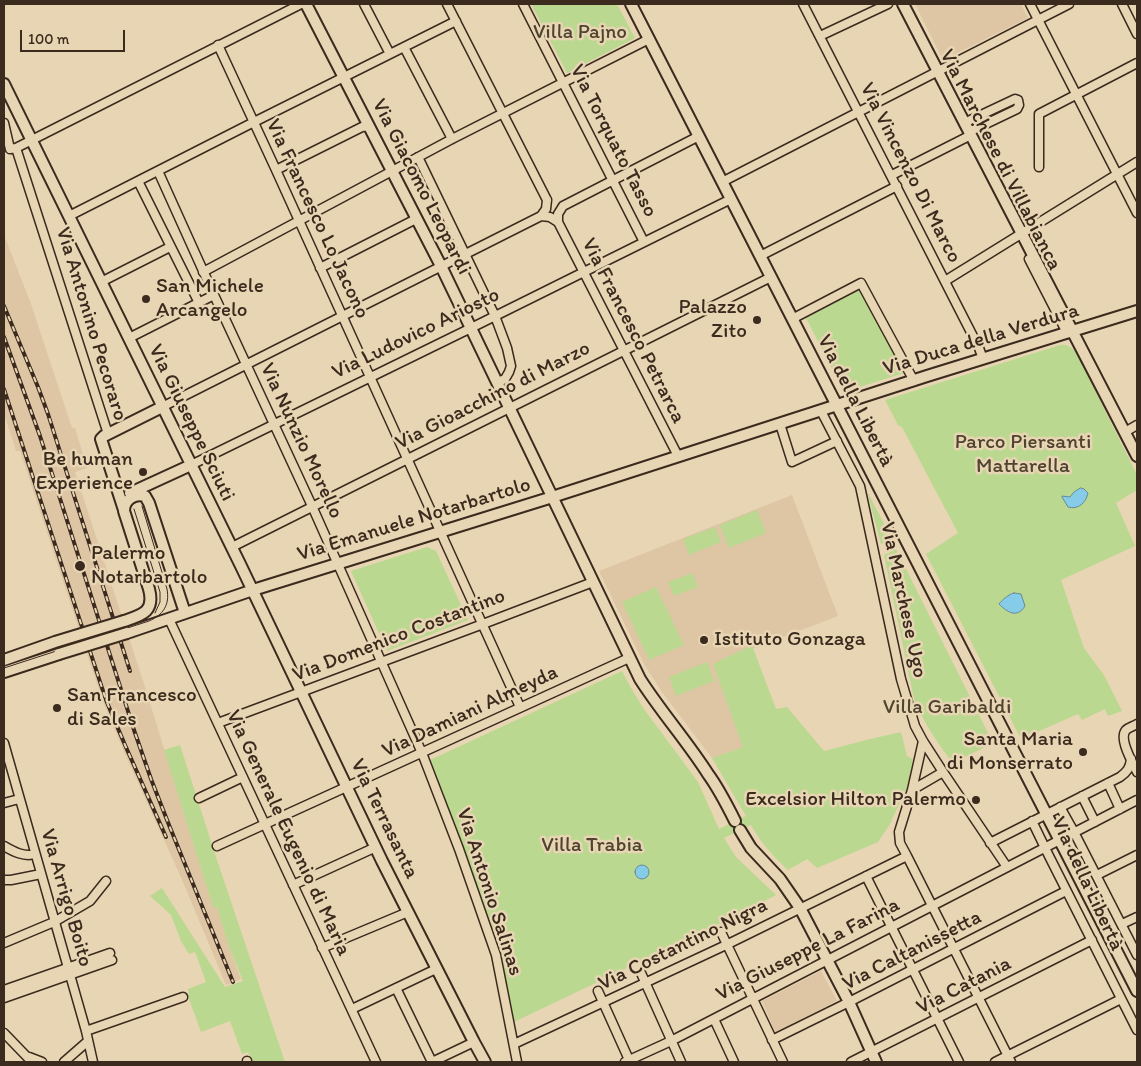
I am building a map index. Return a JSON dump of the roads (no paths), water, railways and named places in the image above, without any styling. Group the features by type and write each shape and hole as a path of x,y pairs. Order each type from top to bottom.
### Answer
{"street":[{"path":"16,148 301,4"},
{"name":"Via Giacomo Leopardi","path":"306,4 441,266 640,679 707,772 751,848 780,879 800,908 849,1002 876,1062"},
{"path":"364,4 390,54"},
{"path":"108,434 541,216 546,209 547,200 447,4"},
{"name":"Via Torquato Tasso","path":"523,4 644,242"},
{"name":"Via della Libertà","path":"631,4 1137,991"},
{"name":"Via Vincenzo Di Marco","path":"803,4 892,175 980,350 982,359"},
{"path":"820,36 888,4"},
{"name":"Via Marchese di Villabianca","path":"901,4 1070,332 1137,456"},
{"path":"1030,4 1137,213"},
{"path":"722,182 1069,4"},
{"path":"1122,4 1137,34"},
{"path":"68,216 456,21"},
{"path":"204,272 452,139 649,39"},
{"name":"Via Francesco Lo Jacono","path":"218,46 441,531 520,708"},
{"path":"404,47 452,139"},
{"path":"1039,167 1039,114 1077,96 1137,63"},
{"name":"Via Giuseppe Sciuti","path":"4,84 253,590"},
{"path":"892,175 968,132 1017,109 1019,105 1018,100 1015,98 968,132"},
{"name":"Via Antonino Pecoraro","path":"4,123 10,149 16,148 108,434 101,439 102,444 151,600 149,608 144,614 4,660"},
{"path":"276,170 362,127 369,126"},
{"path":"558,222 558,214 563,206 699,136"},
{"path":"418,157 495,316 507,348 511,366 505,379 498,382"},
{"path":"945,281 1137,162"},
{"name":"Via Nunzio Morello","path":"158,171 312,506 422,753"},
{"path":"138,181 198,303"},
{"path":"760,256 897,186"},
{"name":"Via Ludovico Ariosto","path":"117,490 120,494 124,495 158,481 731,199"},
{"path":"547,200 563,206"},
{"path":"541,216 550,217 558,222"},
{"path":"320,268 416,219"},
{"name":"Via Francesco Petrarca","path":"558,222 678,456"},
{"path":"101,282 170,247"},
{"name":"Via Gioacchino di Marzo","path":"232,547 771,277"},
{"path":"792,319 862,283 914,381"},
{"path":"129,338 214,295"},
{"name":"Via Duca della Verdura","path":"836,406 1137,311"},
{"name":"Via Emanuele Notarbartolo","path":"4,672 128,633 253,590 836,406"},
{"name":"Via Marchese Ugo","path":"821,411 860,486 901,679 915,726 943,772 1007,867"},
{"path":"780,424 792,462 837,441"},
{"path":"1125,432 1137,425"},
{"path":"158,481 149,491 149,503 186,613"},
{"path":"124,511 127,500 137,495 145,496 149,503"},
{"name":"Via Domenico Costantino","path":"218,724 593,582"},
{"name":"Via Terrasanta","path":"253,590 376,847 436,969 485,1062"},
{"name":"Via Generale Eugenio di Maria","path":"169,619 376,1062"},
{"name":"Via Damiani Almeyda","path":"217,846 629,658"},
{"path":"1137,724 1127,729 1124,735 1124,742 1137,772"},
{"path":"923,741 912,790 899,832 900,843 1009,1059"},
{"name":"Via Arrigo Boito","path":"4,744 86,1031 93,1062"},
{"name":"Via Antonio Salinas","path":"422,753 459,849 496,955 517,1062"},
{"path":"1047,814 1125,774 1130,765 1130,758"},
{"path":"912,790 943,772"},
{"path":"199,798 243,776"},
{"path":"1108,783 1120,809"},
{"path":"1082,796 1095,822"},
{"path":"4,804 19,799"},
{"path":"1135,801 1137,810"},
{"name":"Via Giuseppe La Farina","path":"628,1062 1135,801"},
{"name":"Via della Libertà","path":"1060,807 1137,955"},
{"name":"Via della Libertà","path":"1047,814 1032,821 1137,1030"},
{"path":"990,843 1032,821"},
{"path":"4,846 18,854 29,856 35,854"},
{"path":"293,885 376,847"},
{"path":"1097,875 1137,855"},
{"name":"Via Costantino Nigra","path":"514,1044 726,945 907,856"},
{"path":"4,880 41,874"},
{"path":"866,876 959,1062"},
{"path":"4,943 54,922 90,901 106,881"},
{"name":"Via Caltanissetta","path":"772,1040 1066,891"},
{"path":"322,948 408,912"},
{"path":"1122,924 1137,917"},
{"path":"721,932 783,1062"},
{"name":"Via Catania","path":"851,1062 1092,940"},
{"path":"4,998 111,956"},
{"path":"352,1009 436,969"},
{"path":"4,990 69,971"},
{"path":"641,973 681,1062"},
{"path":"396,988 432,1062 474,1042"},
{"path":"598,991 628,1062"},
{"path":"86,1031 183,997"},
{"path":"995,1062 1009,1059 1121,999"},
{"path":"714,1019 734,1062"},
{"path":"4,1033 29,1059 42,1062"},
{"path":"64,1062 88,1041"}],"water":[{"path":"1081,488 1088,493 1085,500 1078,507 1068,507 1062,496 1070,497"},
{"path":"1014,593 1021,594 1025,606 1019,612 1012,613 1005,610 999,604 1006,597"},
{"path":"639,865 645,865 649,872 645,879 639,879 635,875 635,869"}],"tram line":[{"path":"4,668 149,621 162,612 166,605 167,589 142,506"},
{"path":"134,509 160,592 160,602 155,613"}],"railway":[{"path":"4,306 48,414 130,671"},
{"path":"4,337 40,436 151,779 233,982"},
{"path":"4,389 106,700 166,837"}],"place":[{"name":"San Michele Arcangelo","path":"146,299"},
{"name":"Palazzo Zito","path":"757,320"},
{"name":"Be human Experience","path":"143,472"},
{"name":"Palermo Notarbartolo","path":"80,566"},
{"name":"Istituto Gonzaga","path":"704,640"},
{"name":"San Francesco di Sales","path":"57,708"},
{"name":"Santa Maria di Monserrato","path":"1083,752"},
{"name":"Excelsior Hilton Palermo","path":"976,800"}],"park label":[{"name":"Villa Pajno","path":"580,33"},
{"name":"Parco Piersanti Mattarella","path":"1023,455"},
{"name":"Villa Garibaldi","path":"947,708"},
{"name":"Villa Trabia","path":"592,846"}]}
